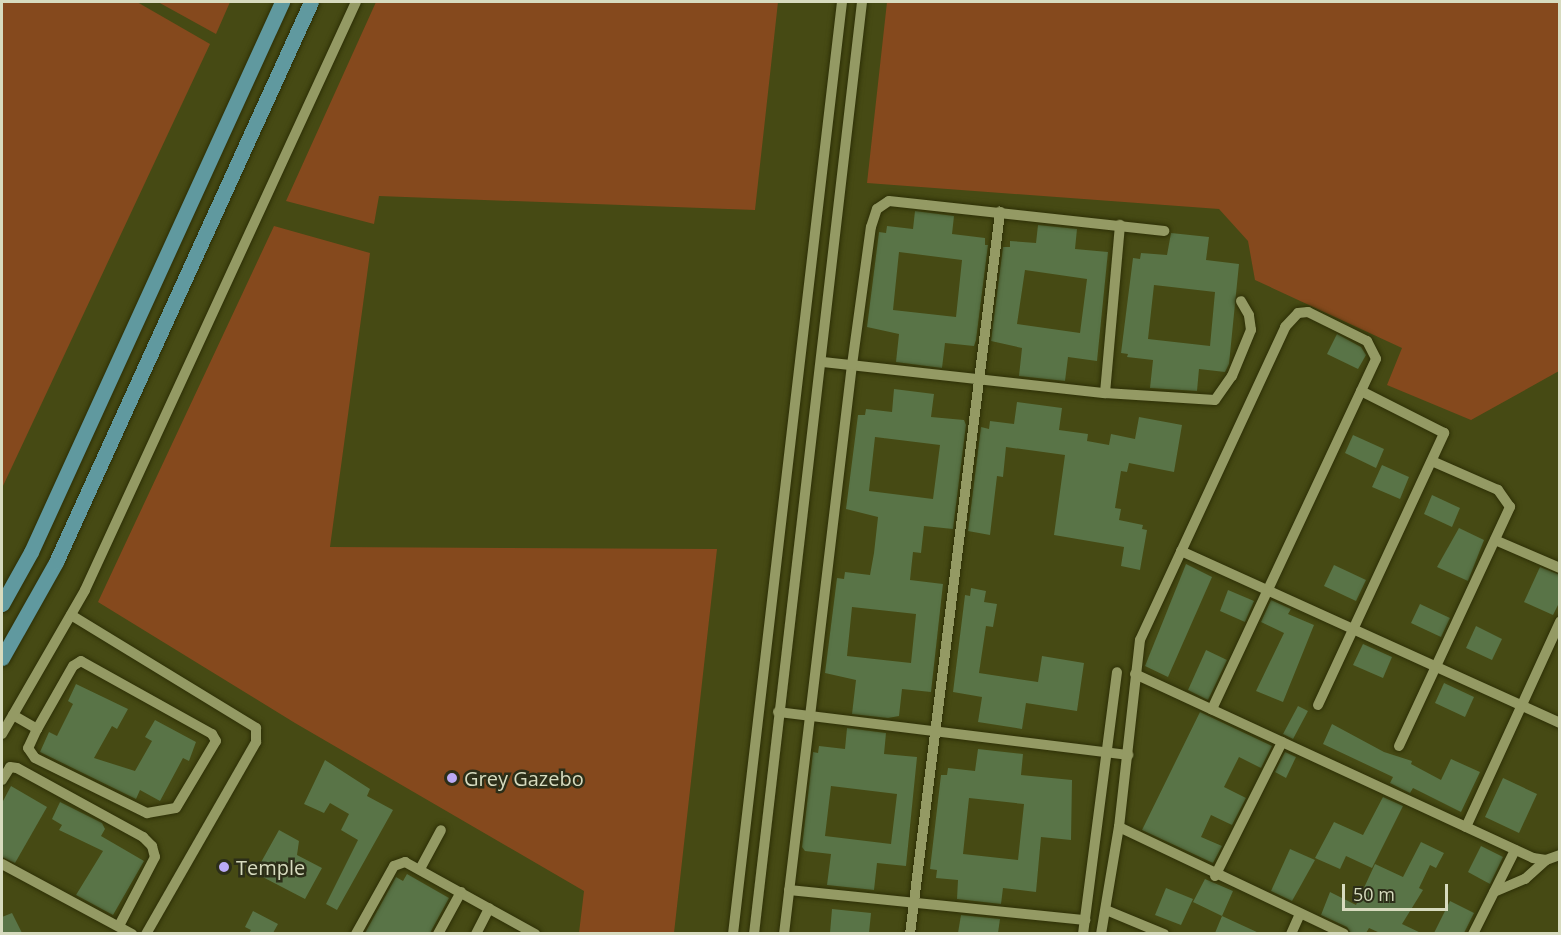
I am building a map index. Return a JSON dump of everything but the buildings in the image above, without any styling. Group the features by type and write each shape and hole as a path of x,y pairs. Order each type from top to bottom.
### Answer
{"main road":[{"path":"2,604 31,552 282,2"},
{"path":"2,658 56,562 311,2"}],"street":[{"path":"2,734 71,615 132,493 356,2"},
{"path":"733,933 842,2"},
{"path":"754,933 778,712 823,362 862,2"},
{"path":"784,933 852,365 871,227 877,209 889,201 1164,231"},
{"path":"910,933 1000,212"},
{"path":"1105,393 1120,225"},
{"path":"823,362 1105,393 1215,400 1232,376 1251,330 1249,315 1241,301"},
{"path":"1101,933 1119,827 1140,640 1292,318 1308,312 1367,341 1376,359 1266,590 1212,710"},
{"path":"1318,705 1443,439 1441,430 1361,392"},
{"path":"1399,746 1434,667 1509,513 1505,495 1432,461"},
{"path":"1494,540 1560,568"},
{"path":"1181,551 1560,723"},
{"path":"71,615 256,728 256,742 146,933"},
{"path":"1466,827 1560,622"},
{"path":"768,641 788,645"},
{"path":"81,661 212,734 216,741 177,808 147,813 35,758 28,748 37,729 73,666 81,661"},
{"path":"1083,933 1117,672"},
{"path":"1135,674 1515,850 1546,860"},
{"path":"778,712 1128,755"},
{"path":"13,715 37,729"},
{"path":"1215,876 1282,742"},
{"path":"2,780 10,767 18,768 143,837 152,846 155,857 119,926"},
{"path":"1119,827 1215,876 1344,933"},
{"path":"420,869 441,830"},
{"path":"1473,933 1515,850"},
{"path":"1494,892 1524,879 1546,860 1560,855"},
{"path":"356,933 394,866 405,862 535,933"},
{"path":"2,864 132,933"},
{"path":"789,890 1085,920"},
{"path":"438,933 461,892"},
{"path":"476,933 489,908"},
{"path":"1106,910 1164,933"},
{"path":"1291,933 1300,914"}],"shaded area":[{"path":"2,2 137,2 210,44 2,488"},
{"path":"158,2 230,2 216,34"},
{"path":"376,2 778,2 755,210 379,196 374,224 286,201"},
{"path":"887,2 1559,2 1559,371 1471,420 1387,385 1402,348 1255,280 1248,241 1219,209 867,183"},
{"path":"274,226 370,253 330,547 717,549 674,933 579,933 584,891 295,723 98,602"}],"place":[{"name":"Grey Gazebo","path":"452,778"},
{"name":"Temple","path":"224,867"}]}
